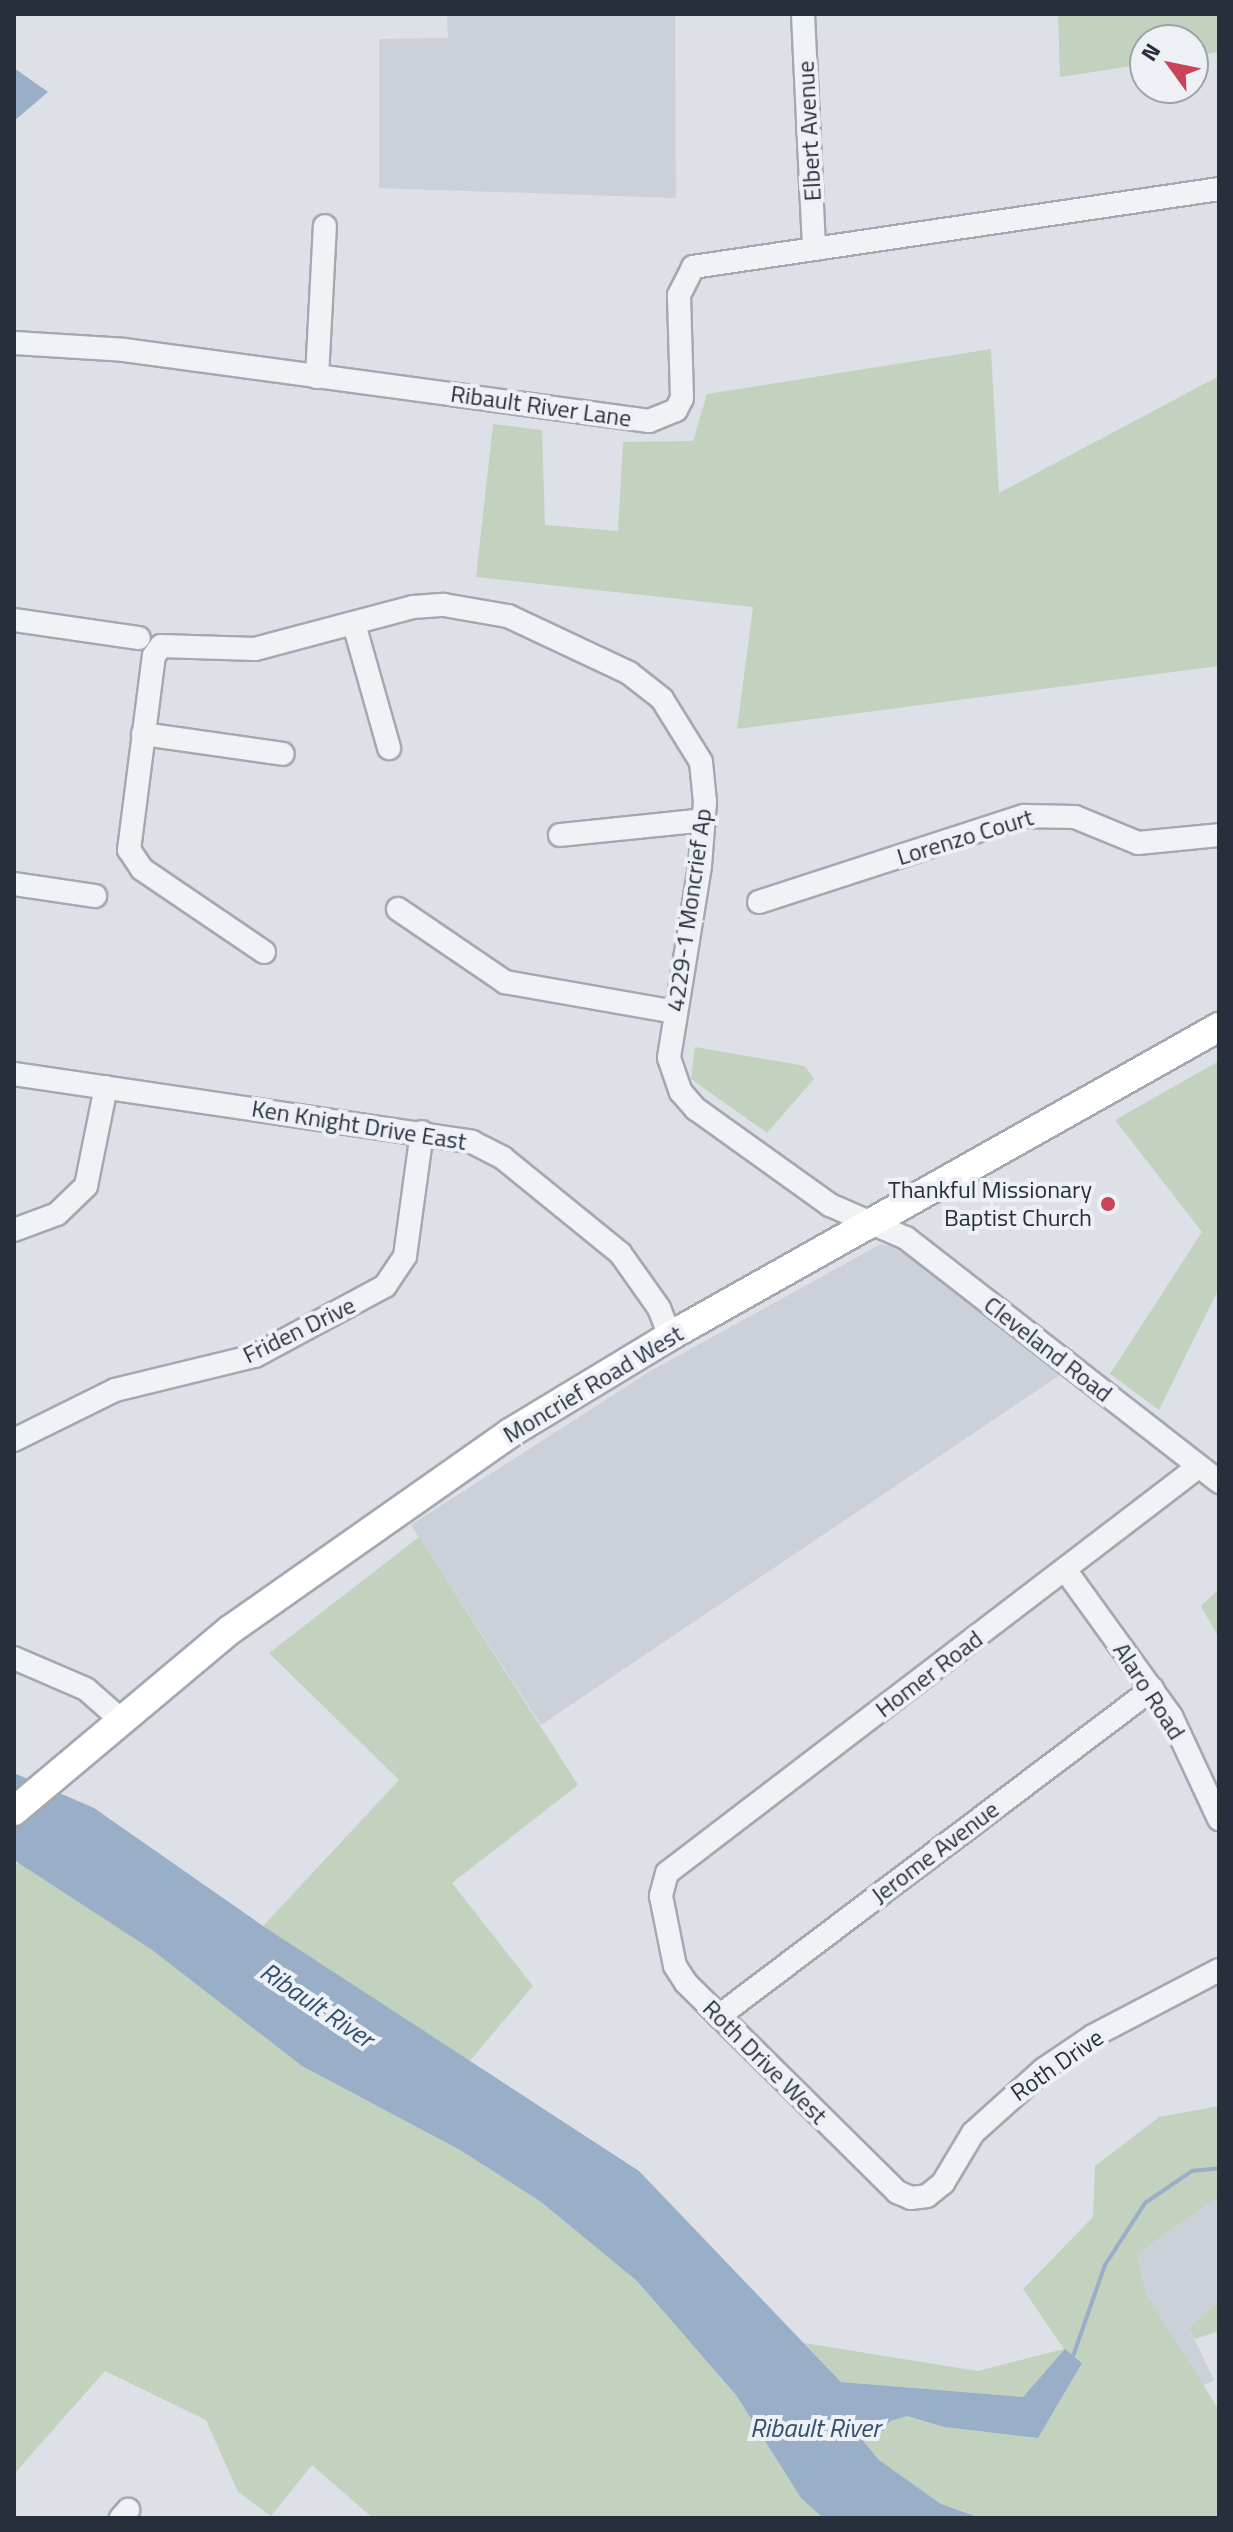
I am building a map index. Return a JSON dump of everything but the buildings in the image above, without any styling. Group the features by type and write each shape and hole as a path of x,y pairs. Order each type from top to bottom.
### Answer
{"main road":[{"name":"Moncrief Road West","path":"14,1811 120,1719 239,1624 416,1496 670,1336 1219,1027"}],"street":[{"name":"Elbert Avenue","path":"803,14 814,248"},
{"name":"Ribault River Lane","path":"14,343 124,350 317,377 663,418 682,398 679,295 686,274 703,263 1219,189"},
{"path":"317,377 325,226"},
{"name":"4229-1 Moncrief Ap","path":"143,734 154,656 161,646 255,649 428,605 484,609 629,673 662,699 695,746 705,792 704,820 675,1012 671,1068 681,1092 696,1109 830,1205 872,1225"},
{"path":"14,620 139,638"},
{"path":"354,624 389,748"},
{"path":"264,952 133,859 129,840 143,734 283,754"},
{"name":"Lorenzo Court","path":"759,902 1024,816 1075,817 1138,843 1219,835"},
{"path":"560,835 704,820"},
{"path":"14,884 95,896"},
{"path":"398,909 505,982 675,1012"},
{"name":"Ken Knight Drive East","path":"14,1074 422,1132 493,1151 602,1237 633,1267 670,1336"},
{"path":"14,1230 57,1214 86,1186 106,1087"},
{"name":"Friden Drive","path":"14,1440 115,1390 255,1356 385,1286 405,1256 422,1132"},
{"name":"Cleveland Road","path":"872,1225 906,1238 1219,1482"},
{"name":"Homer Road","path":"661,1883 667,1873 1066,1571 1198,1467"},
{"name":"Alaro Road","path":"1066,1571 1176,1725 1219,1819"},
{"path":"14,1658 86,1689 120,1719"},
{"name":"Jerome Avenue","path":"719,2016 1152,1689"},
{"name":"Roth Drive West","path":"661,1883 675,1966 719,2016 897,2192 911,2198 927,2196"},
{"name":"Roth Drive","path":"927,2196 943,2183 973,2133 1044,2069 1093,2036 1219,1970"}],"shaded area":[{"path":"447,14 675,14 676,198 379,188 379,39 448,38"},
{"path":"881,1244 905,1250 1060,1375 541,1725 411,1525 649,1372"},
{"path":"1219,2196 1219,2301 1189,2328 1214,2380 1202,2386 1146,2294 1137,2254"}],"green space":[{"path":"1058,14 1219,14 1219,52 1209,54 1209,24 1129,24 1129,66 1060,77"},
{"path":"991,349 999,493 1219,376 1219,666 737,729 753,607 476,577 493,424 542,430 545,525 618,531 623,442 693,441 707,394"},
{"path":"695,1047 805,1066 814,1079 767,1133 691,1079"},
{"path":"1219,1061 1219,1288 1159,1410 1110,1374 1202,1232 1115,1120"},
{"path":"419,1537 578,1785 452,1883 533,1986 469,2062 263,1926 399,1780 269,1653"},
{"path":"1219,1589 1219,1638 1201,1606"},
{"path":"19,1862 152,1950 302,2066 460,2150 541,2202 637,2281 736,2395 801,2498 823,2518 373,2518 312,2465 271,2516 238,2492 206,2420 105,2371 14,2474 14,1865"},
{"path":"1219,2106 1219,2196 1137,2254 1146,2294 1219,2410 1219,2518 981,2518 941,2504 879,2460 864,2442 868,2426 907,2416 944,2427 1038,2438 1082,2362 1065,2350 1023,2397 841,2382 804,2343 978,2371 1064,2349 1023,2289 1093,2217 1095,2166 1159,2117"},
{"path":"1219,2301 1219,2331 1195,2339 1189,2328"}],"water":[{"path":"14,68 48,92 14,121"},
{"name":"Ribault River","path":"14,1773 94,1808 263,1926 639,2171 841,2382 1023,2397 1065,2349 1082,2363 1038,2438 944,2427 907,2416 890,2421 883,2431 869,2427 864,2442 879,2460 941,2504 981,2518 823,2518 801,2498 736,2395 637,2281 541,2202 460,2150 302,2066 152,1950 14,1860"}],"waterway":[{"path":"1072,2359 1105,2265 1145,2203 1192,2171 1219,2168"}],"place":[{"name":"Thankful Missionary Baptist Church","path":"1108,1204"}]}
